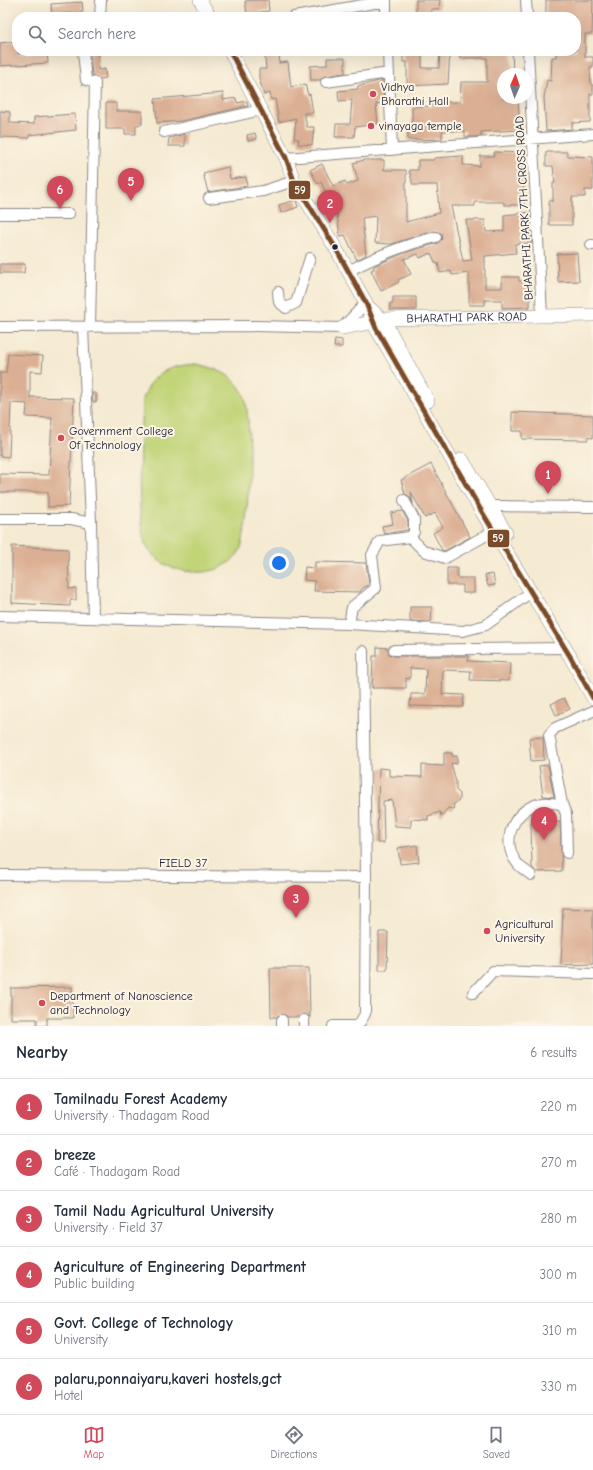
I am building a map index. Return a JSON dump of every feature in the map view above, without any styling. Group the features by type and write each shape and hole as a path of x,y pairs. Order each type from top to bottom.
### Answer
{"main road":[{"path":"200,0 207,12"},
{"path":"233,56 286,158 294,180 377,320 494,531 566,648 593,698"},
{"name":"BHARATHI PARK ROAD","path":"342,328 377,320 593,315"},
{"path":"377,320 386,324 437,418 593,681"}],"street":[{"path":"100,12 101,0"},
{"path":"321,12 386,0 386,12"},
{"path":"526,0 527,12"},
{"path":"83,56 86,80 95,83 86,327 93,618"},
{"path":"388,56 392,150"},
{"name":"BHARATHI PARK 7TH CROSS ROAD","path":"528,56 542,316"},
{"path":"326,82 389,74"},
{"path":"164,132 260,110"},
{"path":"286,158 593,134"},
{"path":"209,198 263,191 294,180"},
{"path":"0,214 69,214"},
{"path":"348,271 386,252 404,245 436,237"},
{"path":"286,308 296,303 310,258"},
{"path":"278,292 279,302 286,308"},
{"path":"0,327 342,328 366,303"},
{"path":"285,327 286,308"},
{"path":"349,624 352,607 376,588 372,555 380,541 410,537 414,532 414,519 404,500"},
{"path":"490,506 593,507"},
{"path":"0,519 71,519 91,523"},
{"path":"410,537 424,551 445,558 494,531"},
{"path":"0,616 349,624 463,631 486,625 531,592"},
{"path":"394,650 566,648"},
{"path":"333,1026 357,1026 365,1014 366,878 363,651"},
{"path":"567,853 566,814 562,804 549,735 555,728 593,710"},
{"path":"532,875 517,864 509,848 509,832 520,815 528,809 543,803 562,804"},
{"name":"FIELD 37","path":"0,875 366,878"},
{"path":"473,993 493,971 593,974"}],"green space":[{"path":"196,364 223,373 239,386 246,404 249,447 246,523 243,541 239,552 230,562 220,568 201,572 175,569 168,566 152,555 148,549 141,522 139,478 142,402 150,384 155,378 169,369"}],"building":[{"path":"268,0 269,11 247,12 245,1"},
{"path":"416,0 440,0 439,9 431,9 431,12 416,12"},
{"path":"546,0 593,0 592,34 585,34 585,57 593,57 593,67 590,67 593,94 590,94 590,122 572,123 572,129 546,131 544,98 547,80 551,81 552,57 581,56 581,12 546,12"},
{"path":"82,2 83,12 52,12 51,4"},
{"path":"12,42 12,56 47,56 48,63 0,66 0,43"},
{"path":"90,56 99,56 98,70 105,69 106,78 100,79 92,75"},
{"path":"265,56 280,56 279,63 288,62 291,87 305,84 308,95 310,94 313,113 304,113 307,127 314,127 312,145 298,144 299,139 294,139 296,118 279,122 275,99 271,100 270,93 264,95 259,78 259,69 266,69"},
{"path":"403,56 422,56 422,68 439,68 440,56 450,56 448,84 407,86 407,62 403,62"},
{"path":"460,56 512,56 513,68 497,68 497,104 518,104 520,130 481,132 481,136 476,137 465,137 465,131 442,131 442,139 408,140 408,126 412,126 412,107 432,106 432,102 460,102 461,82 487,82 487,58 460,58"},
{"path":"327,58 345,58 345,73 325,76 320,80 311,80 310,66 327,65"},
{"path":"383,80 384,103 376,104 378,124 355,127 354,137 335,137 336,124 350,124 352,100 339,101 338,91 358,89 358,86"},
{"path":"223,93 223,100 236,98 237,103 247,101 248,106 182,121 157,123 155,99"},
{"path":"106,103 116,103 116,111 142,111 142,124 136,125 136,134 125,134 125,129 106,129"},
{"path":"0,111 10,112 10,123 34,124 34,117 75,114 76,130 29,135 29,138 0,137"},
{"path":"255,133 257,139 248,141 247,135"},
{"path":"185,134 185,146 168,146 169,138"},
{"path":"494,152 527,153 527,165 523,165 524,205 504,205 504,202 475,202 475,206 451,206 463,261 472,260 466,220 485,220 486,232 504,231 504,215 530,212 532,243 515,244 516,253 485,256 485,288 502,288 502,277 519,277 519,281 530,281 530,307 502,308 502,300 485,300 485,305 469,305 469,273 452,275 451,271 440,273 438,263 436,264 431,253 420,258 418,254 404,259 411,274 381,291 371,270 373,270 374,266 404,253 438,243 442,239 441,233 434,231 391,244 375,243 376,216 362,218 366,255 357,260 345,235 340,236 337,214 335,214 321,182 318,184 310,170 322,164 333,186 345,181 347,185 358,181 353,163 364,160 384,160 384,170 406,170 406,222 439,213 437,185 413,185 409,170 418,170 418,160 434,160 434,158 463,156 463,165 480,166 480,156 494,156"},
{"path":"546,152 567,152 567,156 593,157 593,190 585,190 585,197 572,197 572,225 549,225 549,201 553,201 553,183 555,183 553,166 546,166"},
{"path":"228,167 230,179 246,177 247,186 208,192 203,173"},
{"path":"296,200 298,207 281,213 279,205"},
{"path":"577,253 579,281 558,282 557,254"},
{"path":"0,264 25,264 24,273 0,273"},
{"path":"393,297 416,297 416,310 390,310 390,303 393,303"},
{"path":"335,339 342,340 342,347 334,347"},
{"name":"Government College Of Technology","path":"8,354 43,356 42,372 30,371 30,397 74,398 69,506 48,507 48,492 0,492 0,474 49,475 52,418 26,417 27,404 11,403 9,457 0,456 0,373 6,373"},
{"path":"92,393 96,393 96,402 93,402"},
{"path":"512,412 593,415 593,438 588,437 588,440 522,439 522,431 512,431"},
{"path":"431,464 470,537 444,551 433,533 443,527 435,513 425,518 411,492 413,504 410,497 405,494 401,480"},
{"path":"402,511 408,521 408,530 384,534 382,526 393,524 391,513"},
{"path":"12,546 68,549 69,589 76,588 76,600 70,600 70,606 12,603"},
{"path":"315,562 366,563 369,585 363,588 360,592 314,591 315,581 304,580 305,567 315,568"},
{"path":"447,568 457,568 457,578 474,578 474,593 463,593 463,585 447,585"},
{"path":"493,574 495,585 488,586 485,575"},
{"path":"410,607 432,607 431,622 410,621"},
{"path":"377,647 388,648 389,654 394,656 469,656 468,661 510,663 509,681 470,680 471,671 443,670 442,694 464,695 463,707 410,706 411,694 425,694 426,669 410,668 410,679 406,678 406,688 372,688 373,656 377,656"},
{"path":"564,698 570,709 556,715 551,704"},
{"path":"543,737 544,760 531,761 529,738"},
{"path":"444,753 452,753 452,756 457,756 457,764 451,763 456,782 456,790 460,794 460,799 453,805 454,809 448,808 441,816 440,812 428,816 428,820 411,819 411,827 395,826 392,800 383,801 384,843 377,843 379,768 389,769 389,776 422,777 422,765 444,766"},
{"path":"548,765 554,797 543,796 539,766"},
{"path":"560,822 562,871 536,872 532,867 531,823"},
{"path":"417,845 419,862 400,864 398,848"},
{"path":"563,908 593,909 593,964 561,965"},
{"path":"379,932 388,932 387,970 379,970"},
{"path":"270,968 309,968 310,1017 304,1014 298,1017 288,1017 282,1014 276,1017 271,1017"},
{"name":"Department of Nanoscience and Technology","path":"72,987 73,1018 47,1018 47,1026 37,1026 37,1019 11,1019 11,988"}],"transit line":[{"name":"59","path":"233,56 286,158 294,181 335,247 366,303 376,328 479,507 571,658 593,698"}],"place":[{"name":"Vidhya Bharathi Hall","path":"373,94"},
{"name":"vinayaga temple","path":"371,126"},
{"name":"Govt. College of Technology","path":"131,201"},
{"name":"palaru,ponnaiyaru,kaveri hostels,gct","path":"60,209"},
{"name":"breeze","path":"330,223"},
{"name":"Government College Of Technology","path":"61,438"},
{"name":"Tamilnadu Forest Academy","path":"548,494"},
{"name":"Agriculture of Engineering Department","path":"544,840"},
{"name":"Tamil Nadu Agricultural University","path":"296,918"},
{"name":"Agricultural University","path":"487,931"},
{"name":"Department of Nanoscience and Technology","path":"42,1003"}]}
